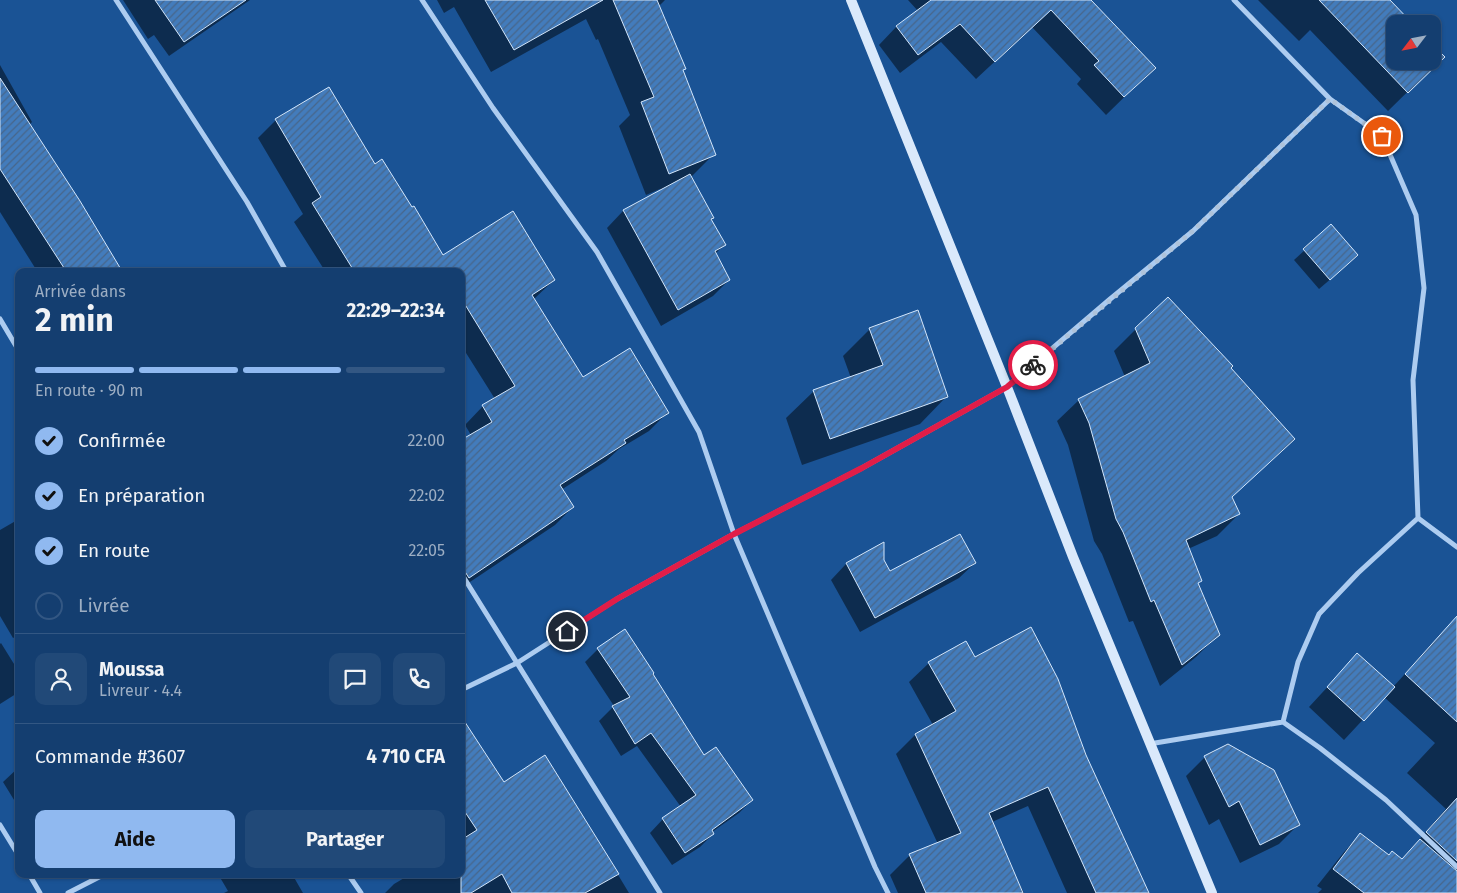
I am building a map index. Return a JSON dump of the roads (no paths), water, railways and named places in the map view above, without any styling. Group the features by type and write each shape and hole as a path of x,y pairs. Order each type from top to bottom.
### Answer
{"street":[{"path":"116,0 247,202 284,268"},
{"path":"422,0 493,108 602,261 699,432 734,534 871,858 888,893"},
{"path":"851,0 1007,387 1073,558 1212,893"},
{"path":"1234,0 1330,99 1382,136 1416,215 1424,288 1413,380 1418,518 1358,574 1319,614 1298,662 1283,722"},
{"path":"465,688 517,663 617,599 734,534 862,468 1007,387 1193,231 1330,99"},
{"path":"0,319 15,344"},
{"path":"1418,518 1457,547"},
{"path":"465,579 660,893"},
{"path":"1149,744 1283,722 1320,748 1386,800 1457,867"},
{"path":"0,825 15,849"},
{"path":"31,878 40,893"},
{"path":"68,893 97,878"},
{"path":"351,878 361,893"}]}
